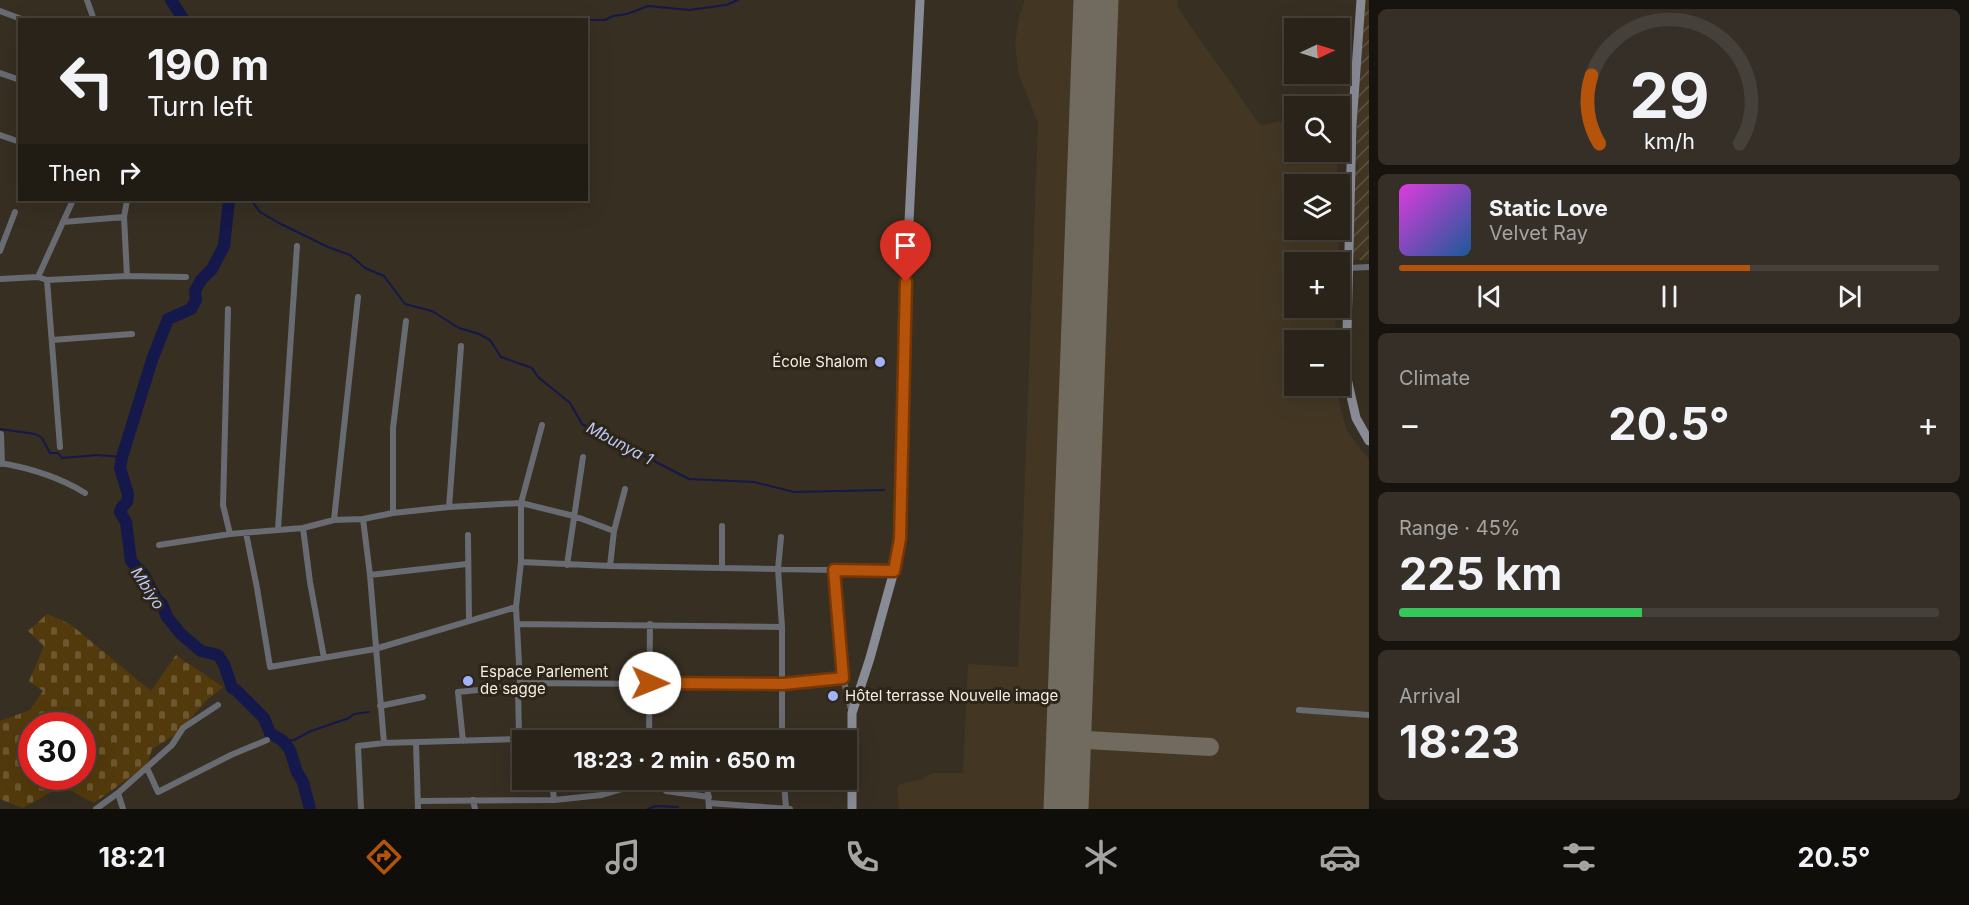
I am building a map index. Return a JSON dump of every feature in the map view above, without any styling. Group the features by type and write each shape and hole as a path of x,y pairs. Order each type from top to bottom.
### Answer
{"street":[{"path":"87,0 93,18"},
{"path":"852,713 894,571 900,539 906,282 920,0"},
{"path":"1348,252 1352,125 1361,0"},
{"path":"0,11 19,18"},
{"path":"0,73 18,79"},
{"path":"0,135 18,141"},
{"path":"38,277 73,201"},
{"path":"127,201 124,217 127,276"},
{"path":"0,251 15,212"},
{"path":"63,222 124,217"},
{"path":"278,528 297,246"},
{"path":"1350,268 1369,267"},
{"path":"0,279 186,277"},
{"path":"47,280 60,447"},
{"path":"334,520 358,297"},
{"path":"228,309 223,505 230,534"},
{"path":"1347,318 1346,374 1356,418 1369,441"},
{"path":"393,513 393,428 406,321"},
{"path":"52,340 132,334"},
{"path":"449,507 461,346"},
{"path":"519,730 516,607 520,562 521,504 542,425"},
{"path":"1,434 1,464 16,466 66,482 85,493"},
{"path":"567,565 583,457"},
{"path":"610,566 614,531 625,489"},
{"path":"159,545 278,528 303,528 334,520 363,519 393,513 449,507 521,504 574,516 614,531"},
{"path":"363,519 384,743"},
{"path":"722,526 722,568"},
{"path":"303,528 324,658"},
{"path":"246,533 270,667 375,649 516,607"},
{"path":"468,535 469,621"},
{"path":"781,537 778,569 782,627 782,730"},
{"path":"520,562 567,565 894,571"},
{"path":"370,575 467,564"},
{"path":"834,570 843,678 852,713 852,809"},
{"path":"517,624 782,627"},
{"path":"649,730 650,624"},
{"path":"463,741 458,692 519,684 783,684 843,678"},
{"path":"380,706 423,697"},
{"path":"96,809 118,793 172,745 183,728 218,705"},
{"path":"1299,710 1369,715"},
{"path":"362,809 358,746 384,743 512,739"},
{"path":"147,768 158,792 231,755 267,740"},
{"path":"416,742 418,809"},
{"path":"553,790 554,800"},
{"path":"418,801 554,800 602,795 619,790"},
{"path":"666,791 709,803 787,809 785,790"},
{"path":"118,793 123,809"},
{"path":"473,800 475,809"}],"shaded area":[{"path":"1025,0 1177,0 1178,8 1260,125 1284,121 1284,162 1337,162 1338,174 1284,174 1284,240 1339,240 1338,252 1284,252 1284,318 1336,318 1335,330 1284,330 1284,396 1338,396 1346,429 1369,459 1369,809 899,809 897,788 900,784 922,779 933,773 963,773 968,664 1018,667 1038,123 1019,75 1015,44 1019,17"},
{"path":"1364,0 1369,0 1369,260 1353,260 1355,172 1359,167 1356,161 1360,38"}],"green space":[{"path":"47,614 70,624 151,691 176,655 223,687 206,701 177,734 152,749 147,765 94,803 70,790 96,790 96,712 25,712 30,710 43,691 29,681 44,646 28,631"},
{"path":"18,714 18,790 55,790 23,808 0,799 0,721"}],"waterway":[{"name":"Mbiyo","path":"171,0 183,18"},
{"path":"588,20 605,20 648,6 689,10 726,5 738,0"},
{"name":"Mbiyo","path":"181,13 187,18"},
{"name":"Mbiyo","path":"229,201 224,246 212,269 201,280 195,291 196,300 191,309 168,319 152,360 122,457 120,468 128,494 127,502 120,512 126,522 131,561 144,575 157,600 162,604 167,617 181,634 201,651 218,655 224,664 232,688 264,718 270,733 283,741 290,750 303,782 310,809"},
{"name":"Mbunya 1","path":"252,201 260,212 279,223 350,255 365,268 384,276 405,304 432,311 459,328 479,334 490,340 501,357 532,368 538,377 570,403 582,424 689,479 754,482 794,492 884,490"},
{"path":"0,429 35,434 42,438 50,453 58,453 62,458 97,455 122,457"},
{"path":"283,741 294,740 354,714 369,712"},
{"path":"648,809 656,806 678,807"}],"taxiway":[{"path":"1069,727 1075,734 1087,740 1210,747"},
{"path":"1068,754 1075,745 1087,740"}],"runway":[{"path":"1066,809 1096,0"}],"place":[{"name":"École Shalom","path":"880,362"},
{"name":"Espace Parlement de sagge","path":"468,681"},
{"name":"Hôtel terrasse Nouvelle image","path":"833,696"}],"route":[{"path":"650,683 783,684 843,678 834,570 894,571 900,539 906,282"}]}
